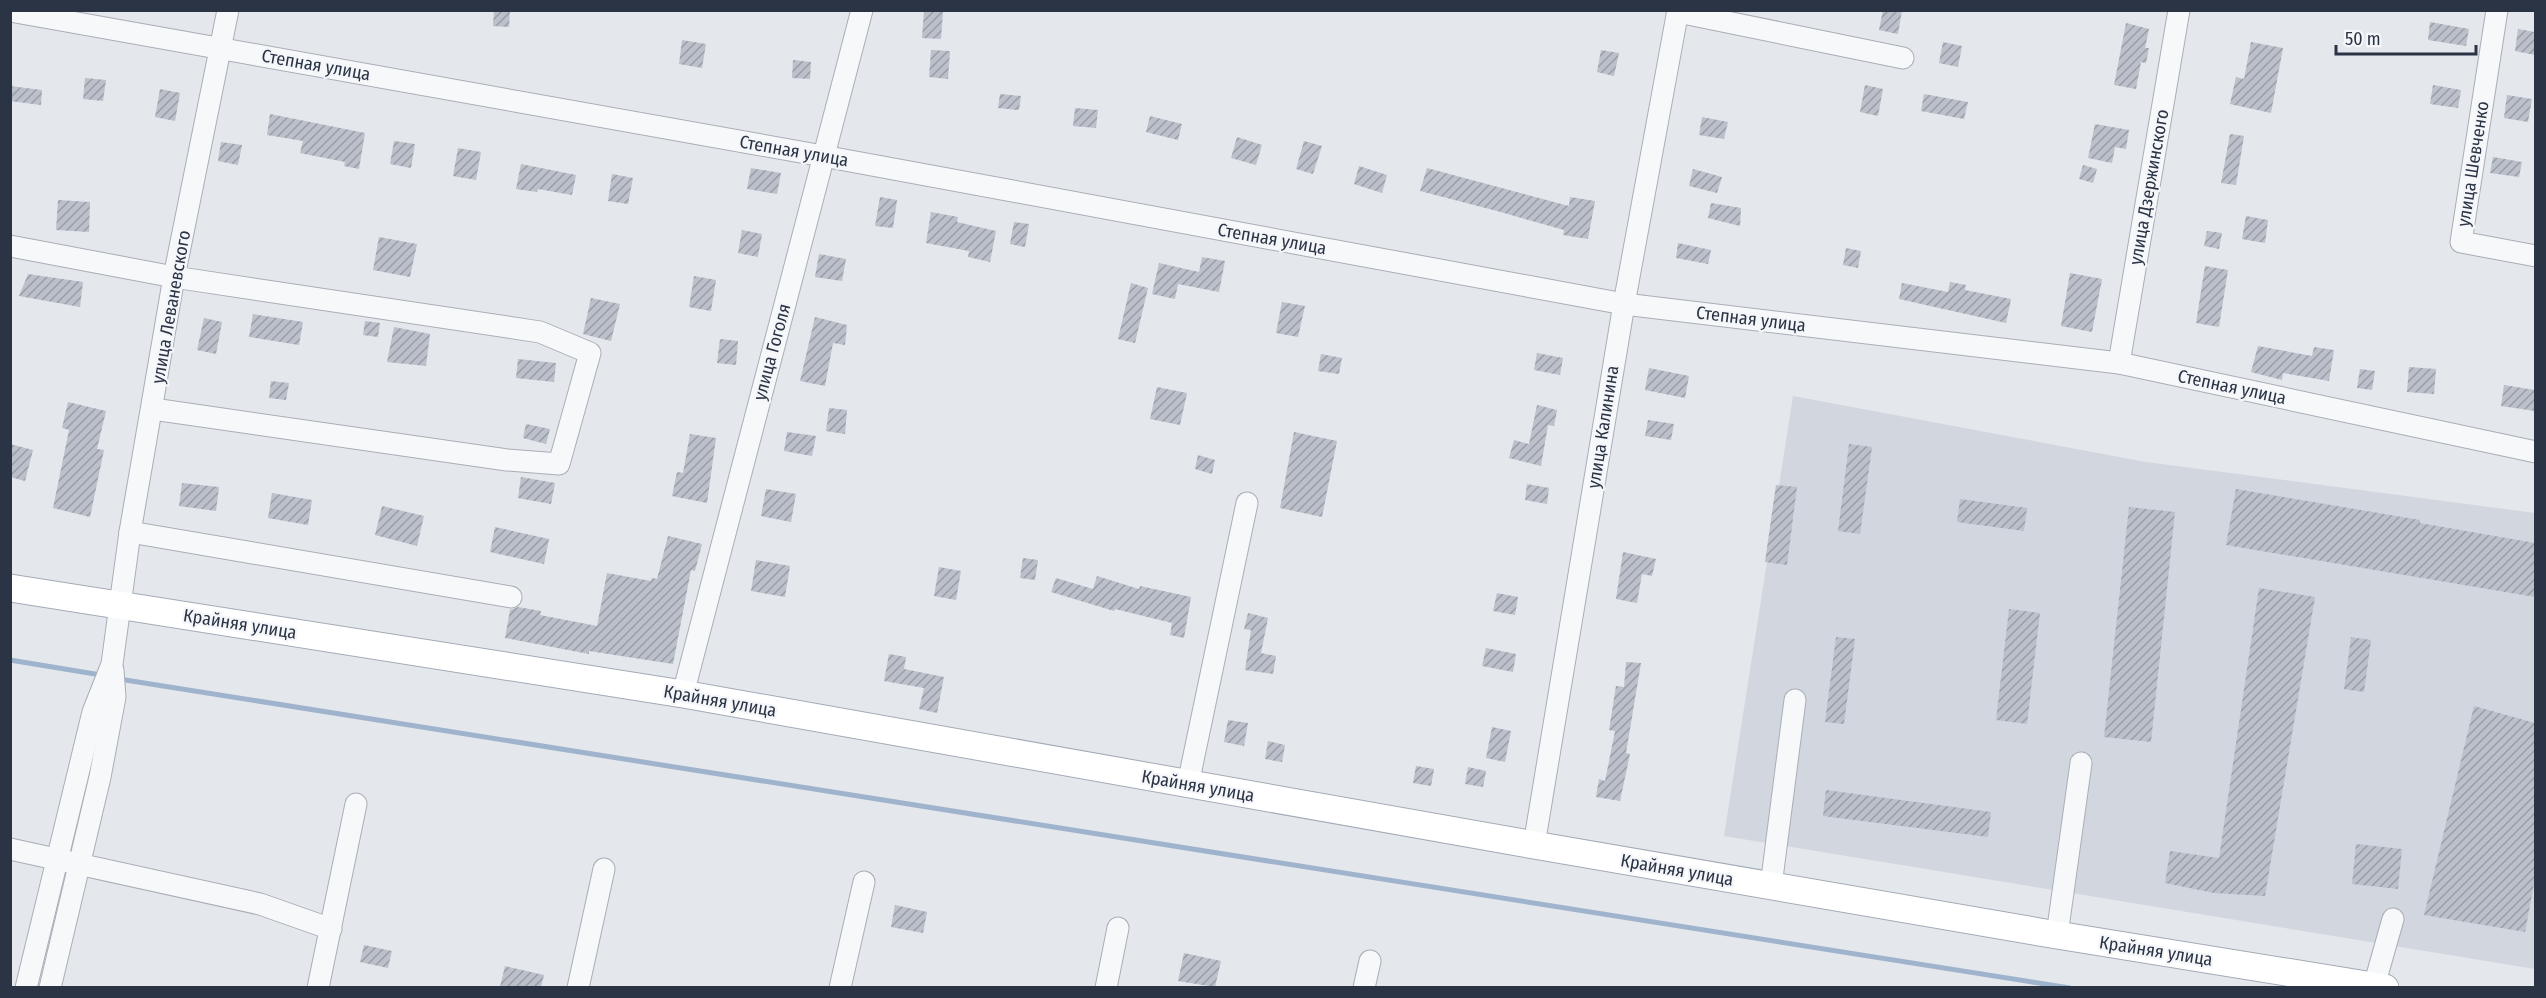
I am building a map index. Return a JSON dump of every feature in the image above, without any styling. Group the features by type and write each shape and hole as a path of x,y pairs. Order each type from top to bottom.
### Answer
{"main road":[{"name":"Крайняя улица","path":"10,588 682,694 1534,845 2057,935 2380,987"}],"street":[{"name":"улица Леваневского","path":"112,664 130,532 174,278 228,10"},
{"name":"улица Гоголя","path":"682,694 862,10"},
{"name":"улица Дзержинского","path":"2119,363 2179,10"},
{"name":"улица Шевченко","path":"2497,10 2461,242 2535,256"},
{"name":"Степная улица","path":"10,11 823,156 1624,304 2119,363 2535,452"},
{"path":"1678,11 1903,58"},
{"name":"улица Калинина","path":"1534,845 1624,304 1678,11"},
{"path":"10,246 174,278 540,332 590,352 559,464 507,460 153,409"},
{"path":"1188,784 1247,503"},
{"path":"130,532 511,597"},
{"path":"26,987 93,712 112,664"},
{"path":"50,987 77,862 100,777 115,697 112,664"},
{"path":"1772,886 1795,700"},
{"path":"2057,935 2081,764"},
{"path":"318,987 356,804"},
{"path":"10,849 260,904 331,929"},
{"path":"578,987 604,869"},
{"path":"840,987 864,882"},
{"path":"2380,987 2393,919"},
{"path":"1106,987 1118,928"},
{"path":"1364,987 1370,961"}],"shaded area":[{"path":"1793,396 2146,462 2535,513 2535,969 1724,836"}],"building":[{"path":"494,10 510,10 509,27 493,26"},
{"path":"1883,10 1902,10 1898,34 1879,30"},
{"path":"924,11 943,12 941,39 922,38"},
{"path":"2430,22 2469,29 2466,46 2428,40"},
{"path":"2126,23 2149,29 2145,48 2149,48 2146,63 2141,62 2136,89 2114,85"},
{"path":"2518,29 2535,32 2535,55 2515,51"},
{"path":"682,40 706,44 702,68 679,64"},
{"path":"1943,42 1962,46 1958,67 1939,63"},
{"path":"2251,42 2283,48 2271,113 2230,104 2236,77 2244,79"},
{"path":"931,50 950,51 948,79 929,77"},
{"path":"1601,50 1619,53 1614,76 1597,72"},
{"path":"793,60 811,62 810,79 792,78"},
{"path":"85,78 106,80 103,101 83,99"},
{"path":"1865,85 1883,89 1878,116 1860,112"},
{"path":"2433,85 2461,90 2458,108 2430,104"},
{"path":"10,86 42,90 41,105 10,101"},
{"path":"160,89 180,93 175,121 155,117"},
{"path":"1000,94 1021,96 1019,110 998,108"},
{"path":"1924,94 1968,102 1964,119 1921,111"},
{"path":"2507,95 2532,99 2528,122 2504,118"},
{"path":"1075,108 1098,110 1096,128 1073,126"},
{"path":"270,114 365,133 359,169 344,166 345,162 300,153 303,141 267,135"},
{"path":"1150,116 1182,124 1178,140 1146,132"},
{"path":"1702,117 1728,122 1724,139 1699,135"},
{"path":"2095,124 2129,130 2126,149 2115,147 2112,163 2088,158"},
{"path":"2230,134 2244,136 2236,185 2221,183"},
{"path":"1237,137 1262,145 1256,165 1231,158"},
{"path":"394,141 415,144 411,168 390,164"},
{"path":"1304,141 1322,146 1313,174 1296,169"},
{"path":"221,142 242,145 238,165 218,161"},
{"path":"458,148 481,152 476,180 453,176"},
{"path":"2493,157 2522,162 2519,177 2490,173"},
{"path":"521,164 576,175 572,195 538,189 537,192 516,189"},
{"path":"2083,165 2097,169 2093,183 2079,179"},
{"path":"1359,166 1387,175 1382,193 1354,184"},
{"path":"751,168 781,173 777,194 747,189"},
{"path":"1427,168 1569,206 1570,197 1595,201 1588,239 1563,235 1564,230 1420,191"},
{"path":"1693,169 1722,177 1717,193 1689,186"},
{"path":"612,174 633,178 628,204 608,201"},
{"path":"880,197 897,200 893,228 875,226"},
{"path":"58,200 90,202 89,232 56,230"},
{"path":"1711,203 1741,208 1740,226 1708,218"},
{"path":"931,212 958,217 957,222 996,231 990,262 968,257 969,251 926,243"},
{"path":"2246,216 2268,220 2265,243 2242,239"},
{"path":"1014,222 1029,224 1025,247 1010,244"},
{"path":"742,230 762,234 758,257 738,253"},
{"path":"2207,231 2222,233 2219,249 2204,246"},
{"path":"379,237 417,244 410,277 373,270"},
{"path":"1678,243 1711,250 1708,264 1676,258"},
{"path":"1846,248 1861,251 1858,268 1843,265"},
{"path":"819,254 846,259 842,281 815,277"},
{"path":"1202,257 1225,261 1219,292 1178,284 1175,299 1152,294 1159,263 1199,272"},
{"path":"2205,266 2228,270 2219,327 2196,323"},
{"path":"2070,273 2102,279 2092,332 2061,326"},
{"path":"28,274 83,282 80,307 19,296"},
{"path":"694,276 716,280 711,311 689,307"},
{"path":"1950,282 1966,285 1965,290 2011,299 2006,323 1899,299 1902,283 1948,292"},
{"path":"1131,283 1148,288 1135,343 1118,339"},
{"path":"591,298 620,304 611,341 583,334"},
{"path":"1282,302 1305,306 1298,337 1276,333"},
{"path":"253,314 303,322 299,345 249,337"},
{"path":"815,317 847,325 845,345 833,343 825,386 800,381"},
{"path":"204,318 222,322 216,354 197,350"},
{"path":"365,321 380,323 378,337 363,335"},
{"path":"394,327 430,334 426,366 387,362"},
{"path":"720,339 738,341 736,365 717,363"},
{"path":"2258,346 2312,356 2314,347 2334,350 2329,381 2283,373 2282,380 2251,372"},
{"path":"1537,353 1563,358 1560,375 1534,370"},
{"path":"1321,354 1342,358 1339,374 1318,371"},
{"path":"518,359 556,363 554,382 516,378"},
{"path":"2409,367 2436,369 2434,394 2407,392"},
{"path":"1649,368 1689,376 1685,398 1645,390"},
{"path":"2360,369 2375,371 2372,390 2357,388"},
{"path":"271,381 289,383 286,400 269,398"},
{"path":"2504,385 2535,390 2535,411 2501,406"},
{"path":"1157,387 1187,393 1180,425 1150,419"},
{"path":"68,402 106,411 97,449 104,450 90,517 53,508 69,430 62,428"},
{"path":"1537,405 1557,410 1554,426 1548,425 1541,466 1509,458 1514,440 1529,444"},
{"path":"829,408 847,410 845,434 826,431"},
{"path":"1648,420 1674,424 1671,440 1645,436"},
{"path":"526,424 550,429 546,444 523,438"},
{"path":"787,432 816,436 812,456 784,451"},
{"path":"1294,432 1337,441 1322,517 1280,508"},
{"path":"690,434 716,438 707,503 672,496 677,472 683,473"},
{"path":"10,444 33,450 25,481 10,477"},
{"path":"1849,444 1872,447 1860,534 1838,531"},
{"path":"1198,455 1215,460 1212,474 1195,469"},
{"path":"521,477 555,483 551,504 518,498"},
{"path":"182,483 219,487 216,511 179,506"},
{"path":"1527,484 1549,488 1547,504 1525,500"},
{"path":"1776,485 1797,487 1787,565 1765,562"},
{"path":"766,489 796,494 791,522 761,516"},
{"path":"2236,489 2420,520 2420,523 2535,543 2535,597 2226,545"},
{"path":"272,493 312,500 308,525 268,518"},
{"path":"1960,499 2027,508 2024,531 1957,522"},
{"path":"382,506 424,516 417,546 375,535"},
{"path":"2129,507 2175,512 2151,742 2104,737"},
{"path":"495,527 549,539 544,564 490,552"},
{"path":"668,536 702,544 695,571 691,570 673,664 589,651 589,654 505,638 510,610 518,607 541,611 540,615 597,626 607,573 651,581 652,578 657,579"},
{"path":"1623,552 1656,559 1652,576 1642,574 1637,603 1616,599"},
{"path":"1023,558 1038,560 1035,580 1020,578"},
{"path":"756,560 790,566 785,597 751,591"},
{"path":"939,567 961,571 956,600 934,596"},
{"path":"1097,576 1139,589 1140,586 1191,597 1184,638 1170,635 1172,623 1115,609 1114,611 1051,592 1056,578 1093,589"},
{"path":"2259,588 2315,597 2265,896 2214,893 2165,883 2170,851 2219,858"},
{"path":"1497,593 1518,597 1515,615 1493,611"},
{"path":"2009,609 2040,613 2027,724 1996,720"},
{"path":"1248,613 1268,618 1261,653 1276,656 1273,674 1245,670 1251,630 1244,629"},
{"path":"1836,637 1855,639 1844,724 1825,722"},
{"path":"2351,637 2371,640 2364,692 2344,689"},
{"path":"1486,648 1516,654 1513,672 1482,666"},
{"path":"889,654 906,657 904,669 944,677 937,713 919,709 924,688 884,681"},
{"path":"1626,662 1641,663 1626,753 1630,754 1620,801 1596,797 1599,779 1605,781 1615,731 1609,730 1616,686 1624,687"},
{"path":"2474,706 2535,723 2535,878 2525,932 2424,915"},
{"path":"1228,720 1248,723 1244,746 1224,742"},
{"path":"1492,727 1511,731 1505,762 1486,758"},
{"path":"1268,741 1285,745 1282,762 1265,759"},
{"path":"1416,766 1434,769 1431,786 1413,783"},
{"path":"1468,767 1486,771 1483,787 1465,784"},
{"path":"1826,790 1991,812 1988,837 1823,816"},
{"path":"2356,844 2402,849 2398,889 2352,884"},
{"path":"895,905 927,912 923,933 891,927"},
{"path":"364,945 392,951 388,968 360,962"},
{"path":"1184,953 1221,961 1215,987 1178,981"},
{"path":"505,966 544,975 541,987 500,987"}],"waterway":[{"path":"10,660 101,675"},
{"path":"119,679 2070,988"}]}
